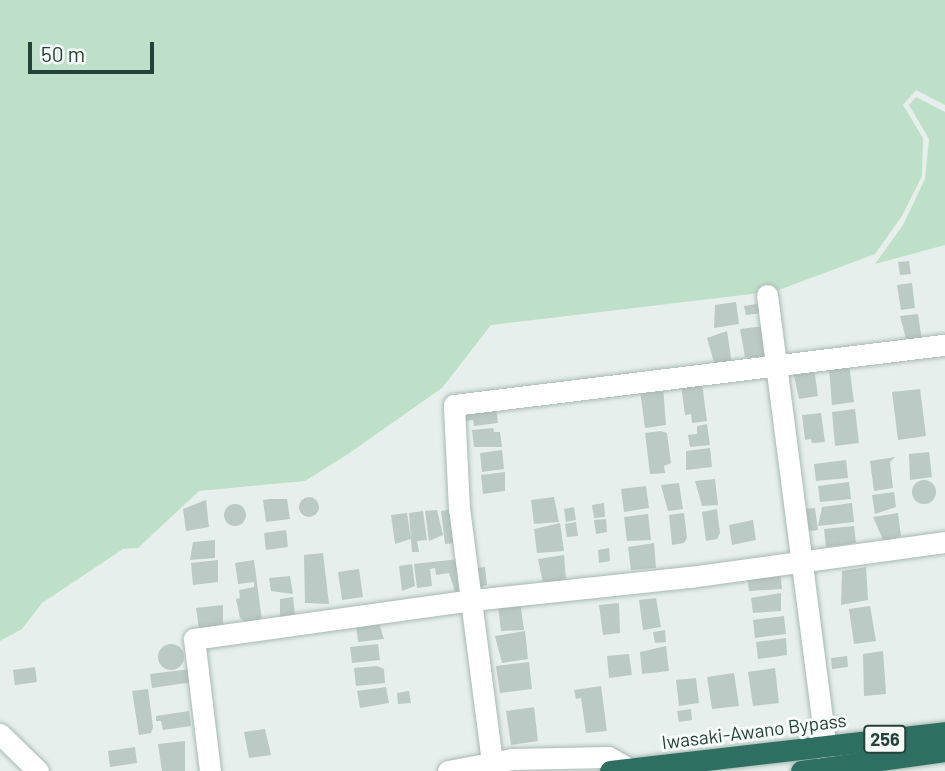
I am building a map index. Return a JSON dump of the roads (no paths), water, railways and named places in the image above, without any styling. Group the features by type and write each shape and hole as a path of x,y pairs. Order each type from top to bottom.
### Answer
{"highway":[{"name":"Iwasaki-Awano Bypass","path":"619,770 945,732"},
{"name":"256","path":"801,771 945,751"}],"street":[{"path":"767,295 829,769"},
{"path":"492,762 474,600 459,509 454,405 506,395 945,345"},
{"path":"210,771 194,639 474,600 945,542"},
{"path":"0,734 38,771"},
{"path":"448,771 492,762 608,757 619,770"}]}
